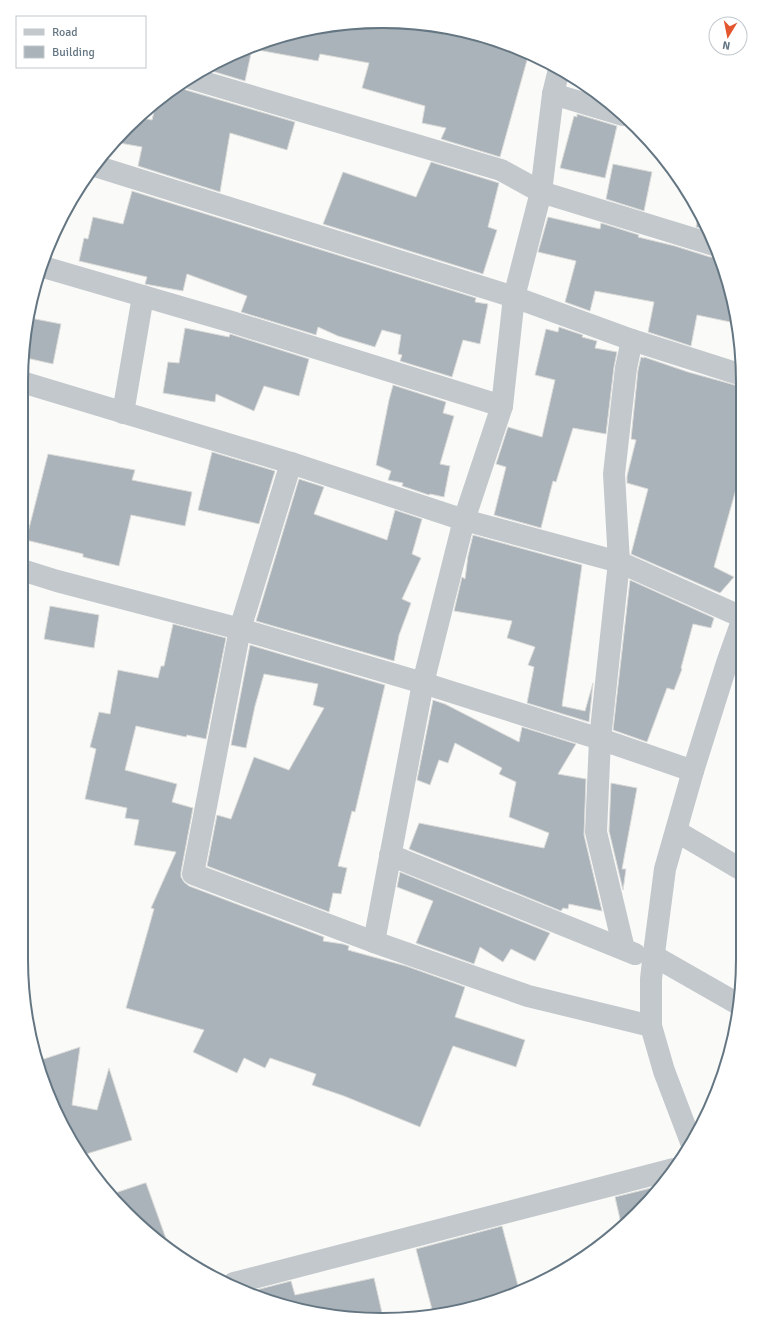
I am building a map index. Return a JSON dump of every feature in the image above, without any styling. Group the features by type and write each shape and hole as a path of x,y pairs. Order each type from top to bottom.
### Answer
{"street":[{"path":"374,942 423,683 464,520 502,406 514,297 541,192 553,94 558,74"},
{"path":"197,80 501,170 541,192 707,243"},
{"path":"553,94 609,111"},
{"path":"100,168 514,297 632,340 736,373"},
{"path":"47,268 232,322 502,406"},
{"path":"123,413 143,296"},
{"path":"624,949 596,832 600,739 619,562 614,474 626,368 632,340"},
{"path":"28,384 290,463 464,520 619,562 736,614"},
{"path":"290,463 240,629 193,874 374,942 528,996 650,1026"},
{"path":"28,572 57,581 240,629 423,683 600,739 693,771"},
{"path":"689,1136 664,1071 650,1026 651,979 665,869 693,771 736,638"},
{"path":"676,832 736,867"},
{"path":"390,855 624,949 653,958 733,1001"},
{"path":"238,1282 666,1171"}],"building":[{"path":"382,28 428,31 474,40 527,60 500,157 441,139 446,128 422,123 425,106 362,88 369,63 320,54 318,61 259,50 290,40 313,35 336,31"},
{"path":"251,53 245,81 212,71"},
{"path":"184,89 295,122 287,150 230,133 220,192 138,166 142,147 121,143 146,119 152,120 154,112"},
{"path":"577,114 617,126 605,178 560,168 574,116 577,117"},
{"path":"431,162 499,183 488,227 497,230 483,274 323,224 343,172 416,197"},
{"path":"613,164 652,172 644,211 606,199"},
{"path":"132,191 476,298 475,302 488,304 480,344 463,340 452,377 400,361 402,355 398,354 401,335 382,330 375,347 338,336 318,327 316,335 241,312 247,296 187,274 183,291 145,284 147,277 79,261 84,238 88,239 93,217 123,224"},
{"path":"548,217 600,229 601,223 639,235 638,237 713,257 724,290 731,322 697,315 691,346 648,332 654,302 595,291 590,311 565,302 576,261 538,252"},
{"path":"697,221 700,228 696,227"},
{"path":"34,319 61,324 53,364 29,359"},
{"path":"559,327 583,335 582,337 597,341 595,348 617,352 606,434 573,428 556,482 553,481 541,528 494,515 506,467 496,464 508,427 542,437 555,380 535,375 546,329 558,332"},
{"path":"185,328 229,337 230,334 309,359 299,396 264,386 254,411 216,394 215,402 163,393 168,362 179,363"},
{"path":"641,357 644,357 688,372 736,385 736,489 714,567 734,577 720,593 631,554 648,489 627,483 627,476 636,440 631,439 638,370"},
{"path":"393,385 446,402 443,413 454,416 440,464 450,466 444,497 429,495 402,486 403,483 388,480 391,471 376,465"},
{"path":"212,452 275,471 259,524 198,510"},
{"path":"48,454 135,470 132,480 192,492 185,526 131,515 119,566 83,557 83,554 28,540 28,532"},
{"path":"299,479 324,487 314,514 387,540 395,510 422,519 412,554 421,558 402,599 411,603 399,635 394,661 256,621"},
{"path":"473,535 582,565 562,706 585,711 593,683 589,722 527,703 534,667 528,665 535,647 507,638 512,621 454,611 462,577 465,579"},
{"path":"630,580 714,618 711,628 693,624 681,668 682,669 674,690 667,688 647,742 613,730"},
{"path":"50,606 99,615 94,648 44,639"},
{"path":"173,624 226,638 206,739 187,735 186,737 136,726 125,770 177,784 172,802 193,808 181,872 181,877 184,882 189,886 324,937 323,941 343,944 349,946 348,950 406,966 465,987 455,1017 525,1040 516,1067 453,1046 420,1127 344,1096 312,1085 316,1074 270,1058 265,1068 244,1058 237,1073 193,1052 204,1030 126,1008 154,909 151,908 176,852 134,845 139,820 125,818 127,808 85,799 96,749 90,747 99,712 110,714 118,670 158,678 161,666 164,666"},
{"path":"250,645 385,685 355,812 352,811 338,866 347,868 341,894 333,893 329,912 207,866 217,815 231,819 254,757 289,770 324,708 313,705 318,684 264,674 246,748 231,745"},
{"path":"433,700 445,704 519,742 522,727 576,744 558,774 586,779 584,835 602,911 569,904 568,909 563,908 561,911 409,849 419,823 544,848 549,833 509,817 516,782 499,774 502,768 455,743 448,763 439,760 430,785 417,780"},
{"path":"611,783 637,788 622,869 626,869 623,890 609,831"},
{"path":"400,872 550,933 535,961 511,949 503,962 480,947 474,964 416,943 433,901 397,887"},
{"path":"80,1047 72,1105 97,1110 109,1068 132,1140 87,1154 75,1136 65,1116 55,1094 43,1059"},
{"path":"146,1183 167,1240 132,1209 116,1193"},
{"path":"652,1188 620,1220 615,1197"},
{"path":"502,1226 518,1286 474,1301 432,1309 416,1249"},
{"path":"374,1278 382,1313 336,1310 313,1306 290,1301 257,1290 291,1281 295,1295"}]}
